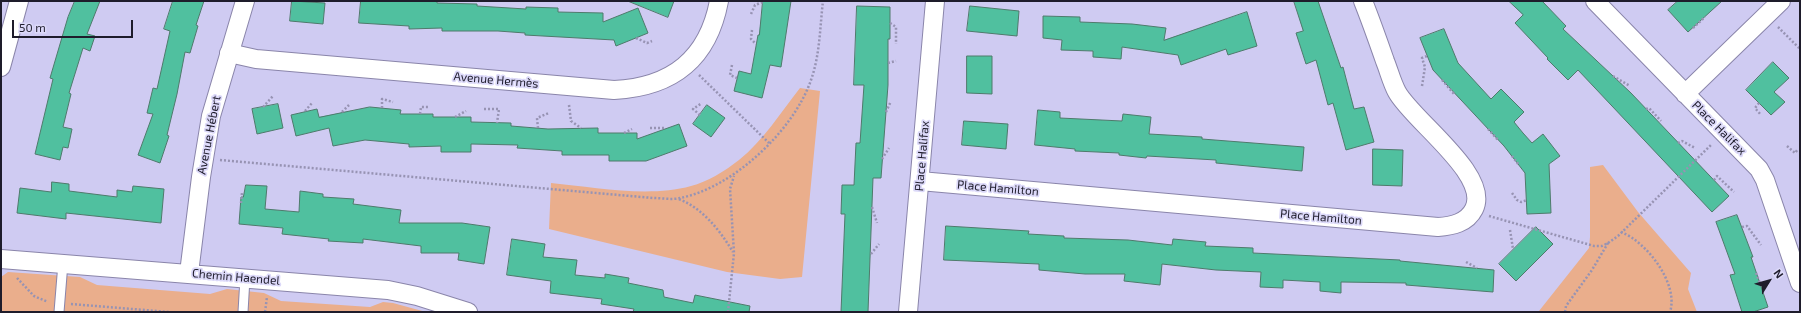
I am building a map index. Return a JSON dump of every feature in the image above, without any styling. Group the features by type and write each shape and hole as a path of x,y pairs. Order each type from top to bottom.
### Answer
{"street":[{"path":"1,67 19,1"},
{"name":"Avenue Hébert","path":"189,273 207,138 217,93 245,1"},
{"name":"Avenue Hermès","path":"229,53 256,59 614,90 631,89 645,87 660,81 681,68 694,57 712,31 719,1"},
{"name":"Place Halifax","path":"908,312 935,1"},
{"name":"Place Hamilton","path":"920,181 1438,227 1462,222 1469,217 1477,200 1473,182 1463,167 1397,93 1363,1"},
{"name":"Place Halifax","path":"1595,1 1762,174 1800,283"},
{"path":"1685,94 1781,1"},
{"name":"Chemin Haendel","path":"1,259 388,290 417,296 468,312"}],"lane":[{"path":"59,312 63,263"},
{"path":"243,312 245,278"}],"path":[{"path":"214,160 678,199 709,190 734,175 768,143 799,107 812,78 816,61 823,1"},
{"path":"751,14 755,5 763,2"},
{"path":"1693,28 1705,17"},
{"path":"890,22 896,27 896,44"},
{"path":"1774,23 1800,49"},
{"path":"752,30 751,39 756,44"},
{"path":"636,38 647,43 652,41"},
{"path":"1422,86 1425,68 1422,58 1427,56"},
{"path":"888,63 896,61"},
{"path":"732,65 730,75 737,78"},
{"path":"694,70 768,143"},
{"path":"1613,76 1630,86"},
{"path":"1442,80 1455,95"},
{"path":"263,107 273,96"},
{"path":"382,108 382,99 393,102"},
{"path":"886,112 891,101"},
{"path":"305,112 312,103"},
{"path":"700,115 693,109 702,103"},
{"path":"1759,103 1755,108 1761,115"},
{"path":"342,112 349,105"},
{"path":"569,105 571,121 581,128"},
{"path":"420,114 421,106 429,107"},
{"path":"1646,110 1649,108 1661,121"},
{"path":"484,109 499,109 497,122"},
{"path":"455,117 466,111"},
{"path":"538,128 538,118 549,113"},
{"path":"650,128 665,128"},
{"path":"624,133 632,129"},
{"path":"1488,129 1498,140"},
{"path":"1565,312 1566,306 1592,270 1608,243 1718,139"},
{"path":"1678,143 1682,141 1695,148"},
{"path":"1787,146 1795,154 1798,149"},
{"path":"882,159 889,148"},
{"path":"1512,156 1519,165"},
{"path":"728,312 734,253 729,201 730,189 734,175"},
{"path":"1714,180 1717,176 1734,192"},
{"path":"241,203 242,193"},
{"path":"1512,193 1517,200 1521,202 1526,200"},
{"path":"678,199 696,208 708,218 734,253"},
{"path":"872,207 877,223"},
{"path":"1485,214 1594,246 1608,243"},
{"path":"1742,227 1747,226 1761,245"},
{"path":"1510,230 1513,249"},
{"path":"1621,232 1642,244 1653,257 1667,282 1672,305 1670,312"},
{"path":"871,254 879,244"},
{"path":"1466,262 1477,268"},
{"path":"1756,273 1760,286"},
{"path":"12,277 18,278 34,296 51,303"},
{"path":"265,312 267,293"},
{"path":"68,304 169,312"}],"shaded area":[{"path":"800,88 820,91 802,277 780,279 727,272 549,229 551,183 603,189 639,191 674,189 697,184 722,172 748,152 764,135"},
{"path":"1603,165 1638,212 1691,273 1688,289 1697,312 1535,312 1539,311 1589,248 1590,167"},
{"path":"8,272 80,277 97,285 210,294 227,289 264,293 281,301 370,307 383,302 393,303 426,312 1,312 1,277"}],"building":[{"path":"75,1 100,1 87,34 95,36 90,51 83,48 69,93 71,94 63,127 72,129 68,148 63,147 60,160 35,154 53,79 50,78 68,17"},
{"path":"173,1 204,1 196,25 198,26 190,53 185,52 167,135 169,136 160,163 138,155 153,114 147,113 153,88 157,89 170,31 164,29"},
{"path":"292,1 325,3 323,24 290,21"},
{"path":"361,1 437,1 437,3 477,4 477,6 526,9 526,7 558,8 558,12 603,13 603,22 638,8 648,33 616,46 614,40 525,35 525,33 498,31 442,31 442,28 409,29 409,26 359,23"},
{"path":"628,1 674,1 668,17"},
{"path":"763,1 791,1 781,67 770,65 762,98 734,91 739,71 751,74 759,35"},
{"path":"1294,1 1318,1 1341,68 1343,67 1354,109 1364,107 1374,142 1346,150 1333,103 1328,105 1316,60 1306,64 1296,33 1303,31"},
{"path":"1509,1 1542,1 1566,26 1563,29 1631,93 1729,196 1712,212 1578,70 1568,80 1547,59 1548,58 1515,23 1523,15"},
{"path":"1678,1 1722,1 1688,32 1668,10"},
{"path":"857,6 890,7 888,85 881,178 873,178 868,312 841,312 845,214 841,214 842,185 854,185 856,143 860,143 864,85 854,85"},
{"path":"970,6 1019,11 1017,36 967,31"},
{"path":"1247,12 1257,46 1228,55 1226,49 1181,65 1178,55 1122,47 1121,59 1093,57 1093,51 1061,50 1062,40 1043,38 1043,16 1080,17 1080,22 1132,24 1166,28 1164,40"},
{"path":"1444,29 1458,63 1491,99 1501,89 1524,112 1514,122 1523,133 1532,143 1543,134 1560,156 1549,164 1551,213 1527,214 1525,173 1504,146 1433,70 1420,38"},
{"path":"967,56 992,56 992,94 967,93"},
{"path":"1773,62 1789,78 1774,92 1785,102 1771,115 1746,90"},
{"path":"278,104 283,128 257,134 252,109"},
{"path":"707,105 725,118 711,137 693,124"},
{"path":"370,107 401,110 400,114 433,114 433,117 471,117 471,122 511,123 511,126 548,129 598,128 598,133 637,133 637,139 679,124 687,146 646,161 609,161 609,155 562,155 562,151 517,148 518,145 471,144 471,152 441,152 441,146 409,147 409,144 365,140 333,146 329,128 296,136 291,115 317,109 319,117"},
{"path":"1038,110 1060,112 1060,118 1122,121 1123,114 1151,117 1149,134 1202,137 1202,139 1304,147 1302,171 1216,163 1216,160 1147,156 1146,158 1119,155 1119,153 1075,151 1075,149 1035,145"},
{"path":"964,121 1008,124 1006,149 962,145"},
{"path":"1373,149 1403,150 1402,186 1373,185"},
{"path":"52,182 69,184 69,191 117,197 117,190 132,192 133,186 164,189 161,223 66,213 66,219 17,213 20,188 51,192"},
{"path":"246,185 267,186 265,209 299,212 300,191 323,194 323,197 354,199 353,204 401,210 399,223 462,223 490,227 484,264 458,260 459,253 421,253 421,246 363,239 363,243 328,241 329,239 282,234 283,228 239,224 241,197 243,197"},
{"path":"1737,215 1753,257 1751,257 1768,307 1753,312 1742,312 1730,275 1735,274 1716,222"},
{"path":"946,226 1029,231 1028,234 1064,236 1064,238 1128,240 1172,245 1173,239 1206,242 1205,246 1253,248 1253,253 1400,260 1494,270 1493,292 1406,285 1406,283 1341,282 1341,293 1320,291 1320,282 1283,280 1283,288 1260,287 1261,272 1216,270 1162,264 1160,285 1124,281 1125,274 1085,274 1039,270 1039,264 944,260"},
{"path":"1536,227 1553,244 1516,281 1499,264"},
{"path":"512,239 545,244 543,257 577,260 575,275 605,278 605,274 629,278 628,283 663,290 664,297 693,303 695,295 750,306 749,312 633,312 634,309 601,304 602,299 550,293 551,281 507,275"}]}
